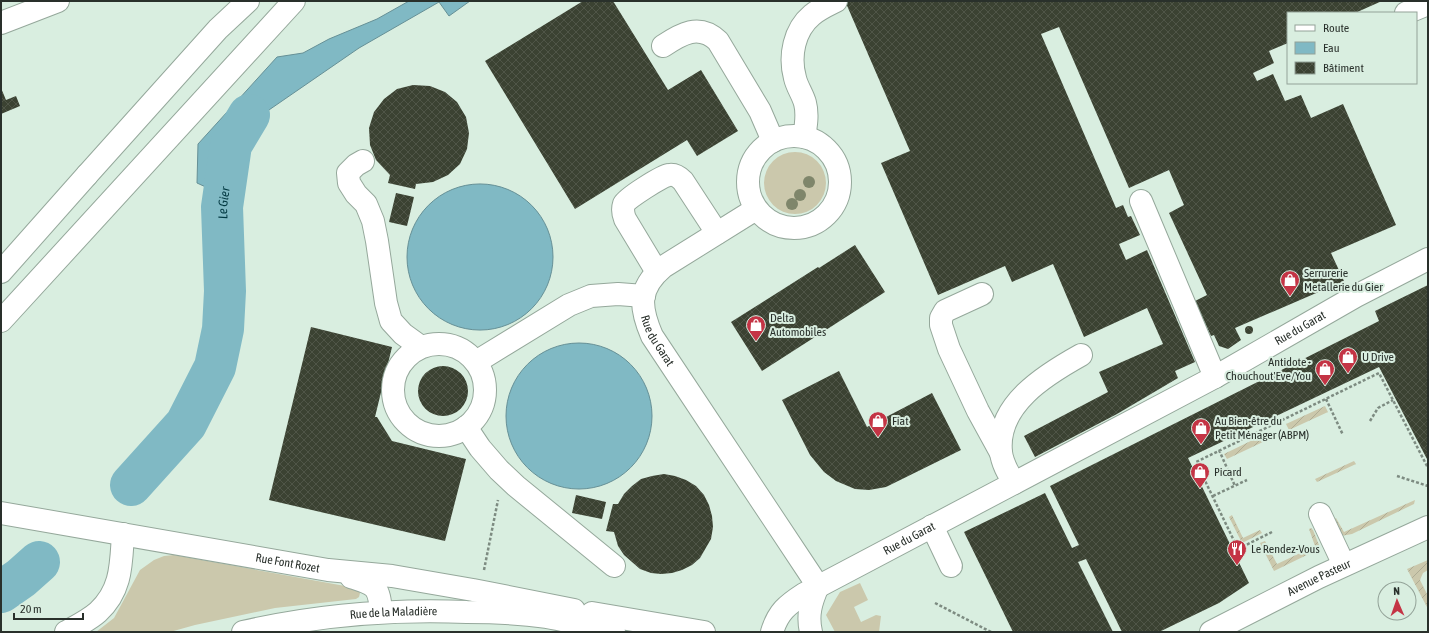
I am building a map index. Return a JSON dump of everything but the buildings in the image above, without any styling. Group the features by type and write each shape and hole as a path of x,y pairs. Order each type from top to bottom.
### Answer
{"main road":[{"path":"1,23 58,1"},
{"path":"1,272 218,29 248,1"},
{"path":"1,321 294,1"},
{"path":"804,137 807,112 805,102 795,78 792,60 795,44 801,28 812,15 836,1"},
{"path":"1408,12 1428,4"},
{"path":"662,46 680,35 692,32 702,31 712,35 718,41 760,111 773,141"},
{"path":"788,136 804,137 819,143 830,154 838,166 841,181 839,196 832,209 822,220 809,227 794,229 780,226 766,220 756,209 749,195 748,179 751,164 760,151 773,141 788,136"},
{"path":"364,161 348,173 349,183 356,194 366,204 373,221 386,303 391,321 403,334 421,348"},
{"path":"657,272 625,219 622,211 624,203 629,197 662,178 669,175 676,175 683,181 717,233"},
{"path":"1141,201 1215,377"},
{"name":"Rue du Garat","path":"756,209 657,272 648,284 644,296 645,318 652,336 818,586 1215,377 1356,296 1428,259"},
{"path":"476,362 569,305 591,296 618,294 644,296"},
{"path":"982,294 944,311 941,318 941,326 949,349 978,411 1001,453 1005,467 1014,483"},
{"path":"435,344 450,345 465,352 476,362 483,377 485,393 482,408 473,421 461,432 446,436 430,436 416,431 404,422 396,410 392,395 393,380 398,367 408,355 421,348 435,344"},
{"path":"1001,453 1000,435 1005,420 1015,405 1035,385 1057,368 1081,355"},
{"path":"466,427 480,448 499,470 614,566"},
{"name":"Rue Font Rozet","path":"1,513 328,570 392,576 574,610 704,632"},
{"path":"1320,514 1344,565"},
{"path":"932,526 951,566"},
{"name":"Avenue Pasteur","path":"1211,632 1344,565 1428,527"},
{"path":"66,632 97,613 110,599 118,584 123,534"},
{"path":"328,570 373,586 378,591 380,597 381,612"},
{"path":"772,632 776,619 790,603 818,586"},
{"path":"811,632 809,611 818,586"},
{"path":"546,617 574,610"},
{"name":"Rue de la Maladière","path":"243,632 269,629 324,618 381,612 498,612 546,617"},
{"path":"546,617 614,632"}],"path":[{"path":"1272,532 1238,549 1196,462 1379,373 1428,468"},
{"path":"1326,399 1343,434"},
{"path":"1370,421 1378,408 1393,400"},
{"path":"1219,450 1235,486"},
{"path":"1397,476 1428,486"},
{"path":"483,575 500,492 510,480"},
{"path":"1213,496 1247,480"},
{"path":"935,603 991,632"}],"shaded area":[{"path":"795,152 812,157 817,161 821,166 826,183 821,200 817,205 812,209 795,214 778,209 773,205 769,200 764,183 769,166 773,161 778,157"},
{"path":"1325,406 1328,412 1289,430 1286,424"},
{"path":"1263,435 1265,441 1227,459 1224,454"},
{"path":"1354,461 1356,464 1317,482 1315,479"},
{"path":"1415,500 1414,504 1352,534 1341,536 1334,519 1336,518 1344,532"},
{"path":"1232,515 1243,538 1260,530 1262,533 1242,543 1229,517"},
{"path":"1311,528 1319,545 1316,550 1274,571 1260,543 1265,541 1277,564 1315,546 1309,529"},
{"path":"174,555 356,588 360,593 359,597 356,599 275,608 195,625 170,632 96,632 114,618 140,570 154,560 164,556"},
{"path":"1428,560 1428,570 1423,573 1420,580 1428,596 1428,609 1417,588 1417,581 1413,581 1407,569"},
{"path":"860,583 868,600 854,607 861,622 876,615 881,616 879,632 835,632 826,615 840,592"}],"water":[{"path":"409,1 470,1 449,16 439,2 359,48 266,112 257,121 236,149 226,170 219,193 197,183 198,144 277,57 303,53 329,39 377,19"},
{"path":"473,184 487,184 508,189 521,196 532,205 541,216 548,229 552,243 552,271 548,285 541,298 532,309 521,318 508,325 487,330 473,330 452,325 439,318 428,309 419,298 412,285 407,264 407,250 412,229 419,216 428,205 439,196 452,189"},
{"path":"572,343 586,343 614,351 626,359 636,369 647,388 651,402 651,430 644,451 636,463 626,473 607,484 586,489 572,489 544,481 532,473 522,463 511,444 506,423 506,409 514,381 522,369 532,359 551,348"}],"waterway":[{"name":"Le Gier","path":"131,485 186,424 215,367 223,329 225,291 222,207 231,145 249,115"},
{"name":"Le Gier","path":"1,592 21,578 39,562"}],"place":[{"name":"Serrurerie Metallerie du Gier","path":"1290,297"},
{"name":"Delta Automobiles","path":"756,342"},
{"name":"U Drive","path":"1348,374"},
{"name":"Antidote - Chouchout'Eve/You","path":"1325,386"},
{"name":"Fiat","path":"878,438"},
{"name":"Au Bien-être du Petit Ménager (ABPM)","path":"1201,445"},
{"name":"Picard","path":"1200,489"},
{"name":"Le Rendez-Vous","path":"1237,566"}]}
